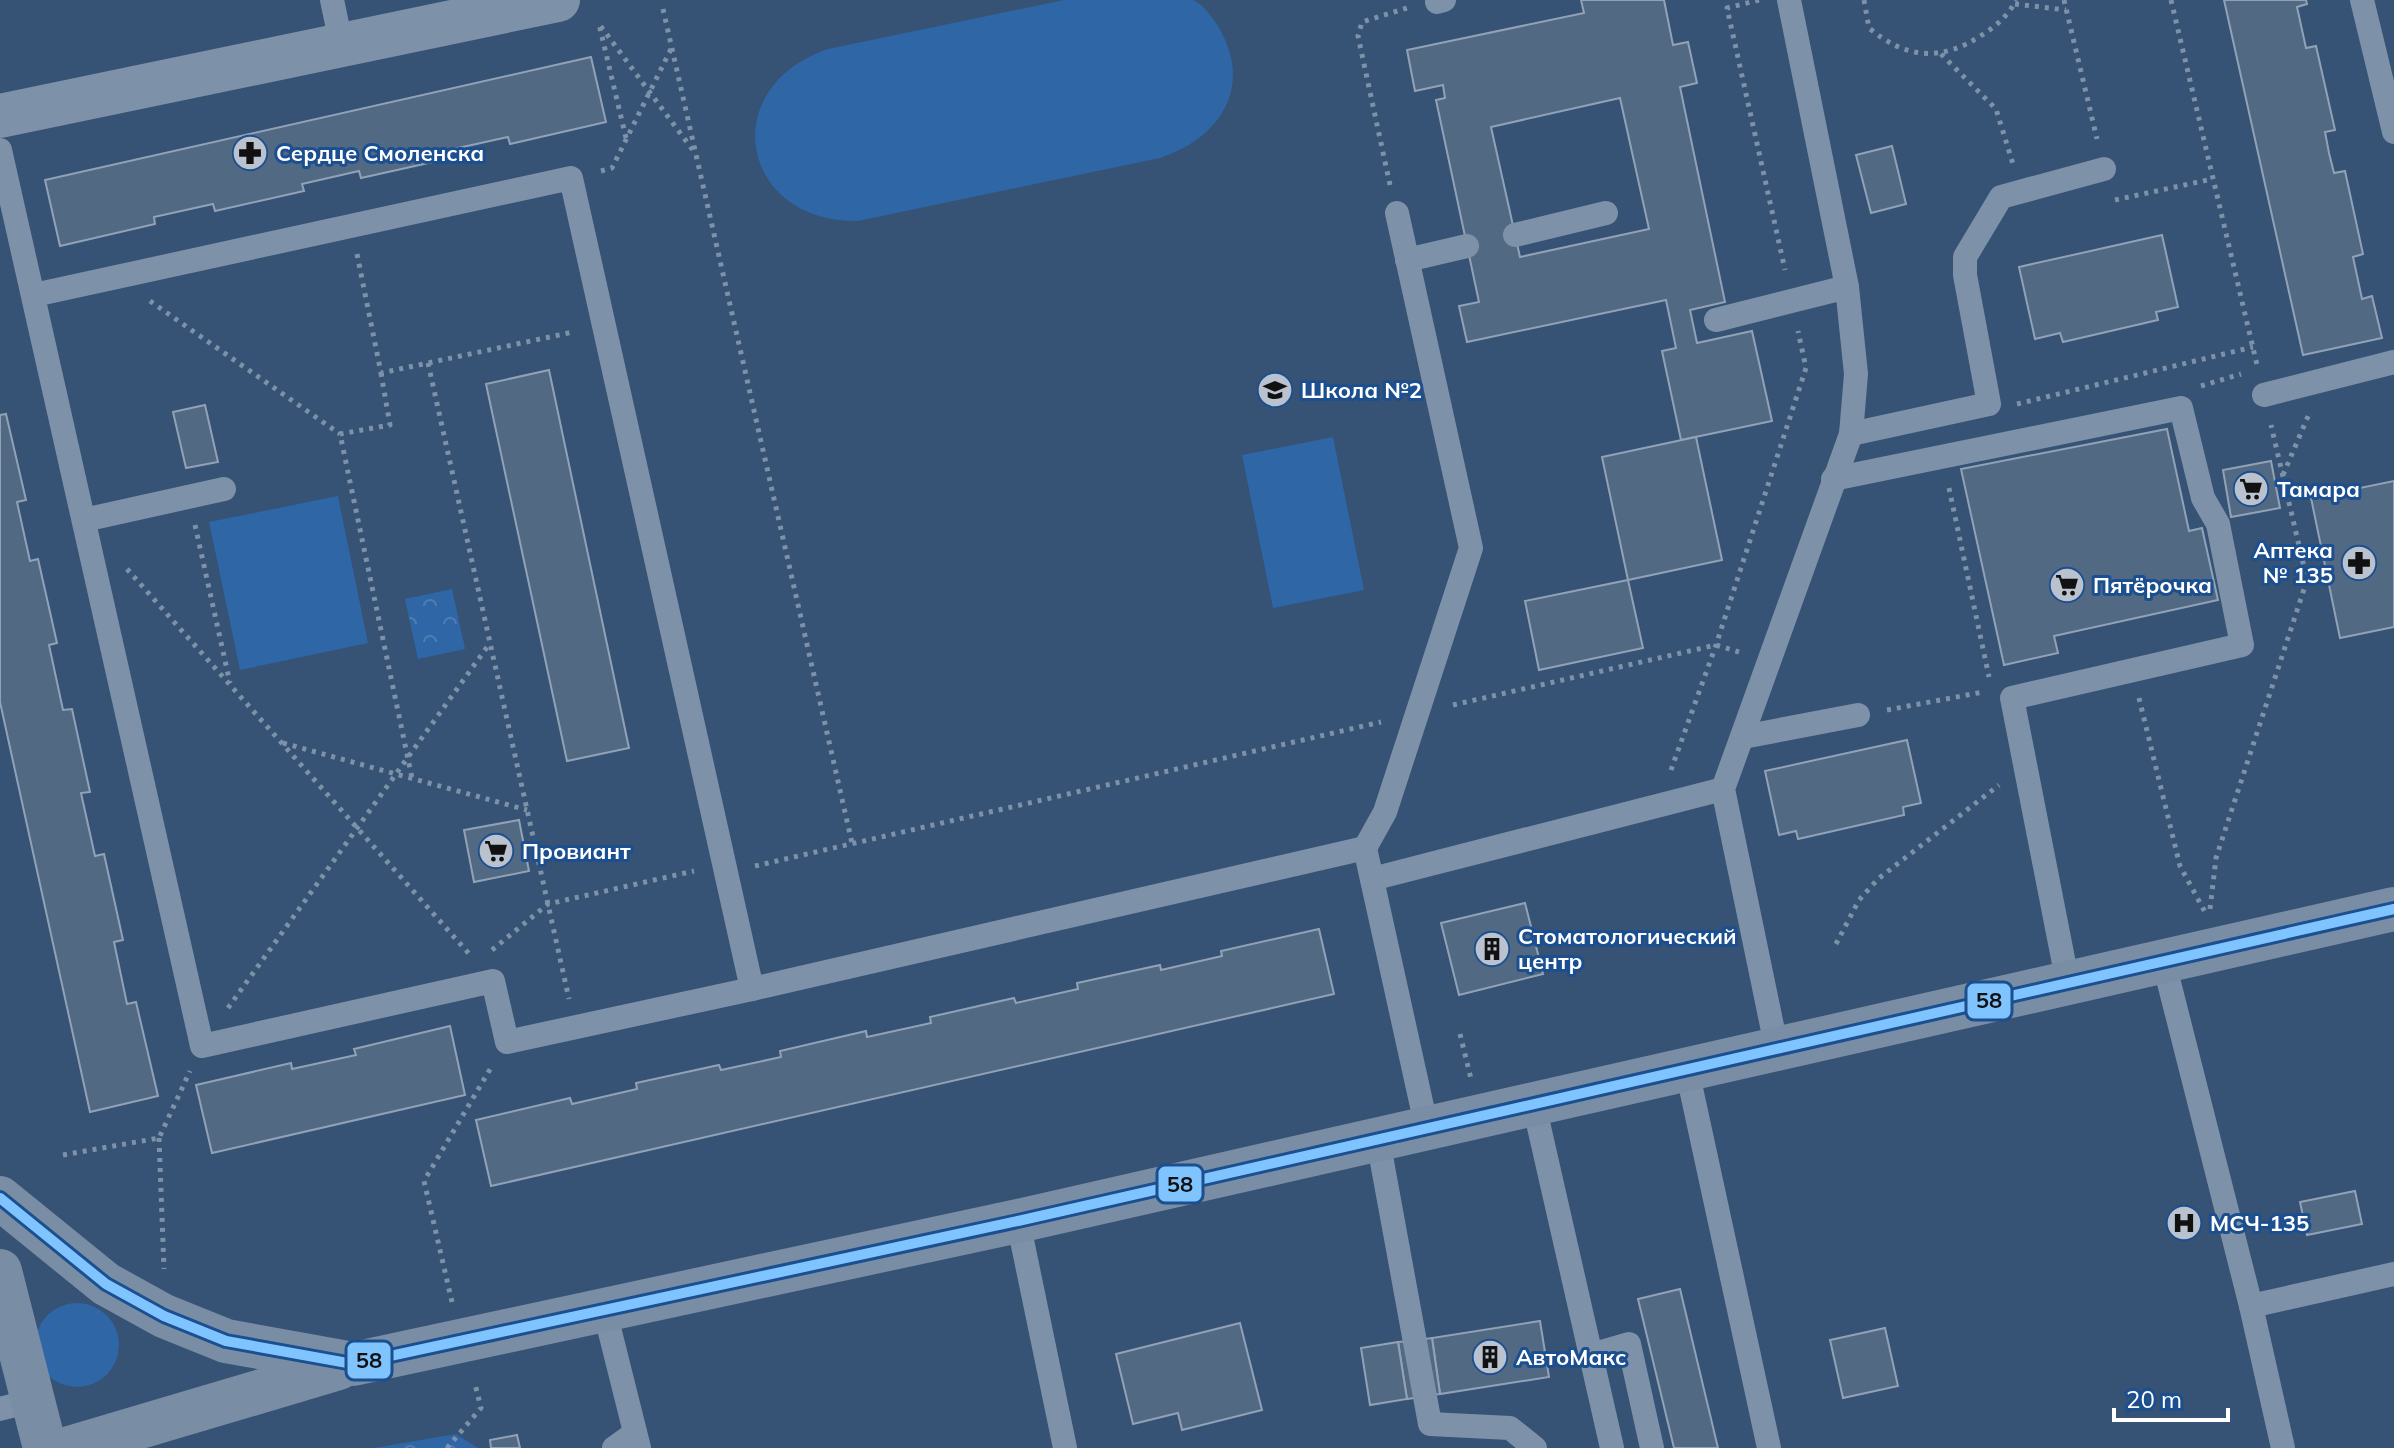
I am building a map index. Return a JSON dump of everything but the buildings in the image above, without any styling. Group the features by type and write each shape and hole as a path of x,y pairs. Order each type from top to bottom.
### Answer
{"street":[{"path":"0,116 558,0"},
{"path":"69,1448 353,1364 1018,1221 2394,909"},
{"path":"0,1198 106,1284 164,1316 226,1341 353,1364"},
{"path":"0,1271 16,1405 45,1448"}],"lane":[{"path":"332,0 341,43"},
{"path":"1777,1050 1723,789 1851,434 1856,374 1847,287 1789,0"},
{"path":"2362,0 2394,132"},
{"path":"0,150 202,1046 493,981 507,1042 1365,848"},
{"path":"1851,434 1989,404 1965,275 1965,257 2001,197 2021,189 2104,169"},
{"path":"34,295 571,178 752,989"},
{"path":"1397,213 1471,548 1385,812 1365,848 1427,1129"},
{"path":"1515,235 1606,213"},
{"path":"1407,260 1467,246"},
{"path":"1716,320 1847,287"},
{"path":"2264,395 2394,362"},
{"path":"1833,479 2181,408 2203,498 2218,524 2242,645 2012,698 2068,984"},
{"path":"84,520 224,489"},
{"path":"1743,737 1858,715"},
{"path":"1372,879 1723,789"},
{"path":"2164,963 2251,1306 2283,1448"},
{"path":"1687,1070 1769,1448"},
{"path":"1534,1105 1612,1448"},
{"path":"1378,1140 1430,1424 1510,1428 1535,1448"},
{"path":"1018,1221 1065,1448"},
{"path":"2251,1306 2394,1274"},
{"path":"605,1312 637,1440 614,1448"},
{"path":"1591,1355 1629,1344 1652,1448"}],"path":[{"path":"1658,805 1716,645 1806,368 1727,8 1760,0"},
{"path":"1864,0 1869,28 1889,45 1941,54 1966,46 1996,26 2016,2 2066,10"},
{"path":"2064,0 2113,201 2212,179"},
{"path":"2132,670 2180,866 2209,920 2216,858 2307,580 2171,0"},
{"path":"1397,213 1358,36 1362,22 1375,16 1441,1"},
{"path":"663,9 852,843"},
{"path":"626,138 599,24 697,155"},
{"path":"571,178 612,168 672,46"},
{"path":"1941,54 1996,109 2021,189"},
{"path":"340,434 390,425 351,226"},
{"path":"116,277 340,434 412,778"},
{"path":"381,373 604,325"},
{"path":"2025,404 2253,347"},
{"path":"428,363 575,1027"},
{"path":"2181,408 2202,384 2258,370"},
{"path":"2283,476 2322,381"},
{"path":"1942,458 1992,690"},
{"path":"189,497 230,685"},
{"path":"126,567 493,981"},
{"path":"227,1010 490,643"},
{"path":"490,951 548,904 697,870 752,866 1716,645 1770,660"},
{"path":"1858,715 1967,695"},
{"path":"282,742 527,810"},
{"path":"1836,944 1859,900 1878,879 2025,765"},
{"path":"459,958 475,955"},
{"path":"195,1018 242,1007"},
{"path":"1460,1034 1472,1082"},
{"path":"452,1303 424,1181 507,1042"},
{"path":"164,1278 159,1138 202,1046"},
{"path":"63,1155 159,1138"},
{"path":"447,1448 481,1408 475,1384"}],"green space":[{"path":"1064,0 1193,0 1200,4 1218,26 1233,69 1232,89 1215,123 1200,137 1160,158 858,221 818,216 788,200 767,177 756,150 757,121 768,92 792,67 828,49"},
{"path":"1333,437 1364,590 1273,608 1242,455"},
{"path":"338,496 368,643 240,670 209,522"},
{"path":"452,589 465,649 418,659 405,599"},
{"path":"77,1303 93,1306 107,1315 116,1329 119,1345 116,1361 107,1375 93,1384 77,1387 61,1384 47,1375 38,1361 35,1345 38,1329 47,1315 61,1306"},
{"path":"456,1434 478,1448 374,1448"}],"transit line":[{"name":"58","path":"0,1198 106,1284 164,1316 226,1341 353,1364 1018,1221 2394,909"}],"place":[{"name":"Сердце Смоленска","path":"250,153"},
{"name":"Школа №2","path":"1275,390"},
{"name":"Тамара","path":"2251,489"},
{"name":"Аптека № 135","path":"2359,563"},
{"name":"Пятёрочка","path":"2067,585"},
{"name":"Провиант","path":"496,851"},
{"name":"Стоматологический центр","path":"1492,949"},
{"name":"МСЧ-135","path":"2184,1223"},
{"name":"АвтоМакс","path":"1490,1357"}]}
